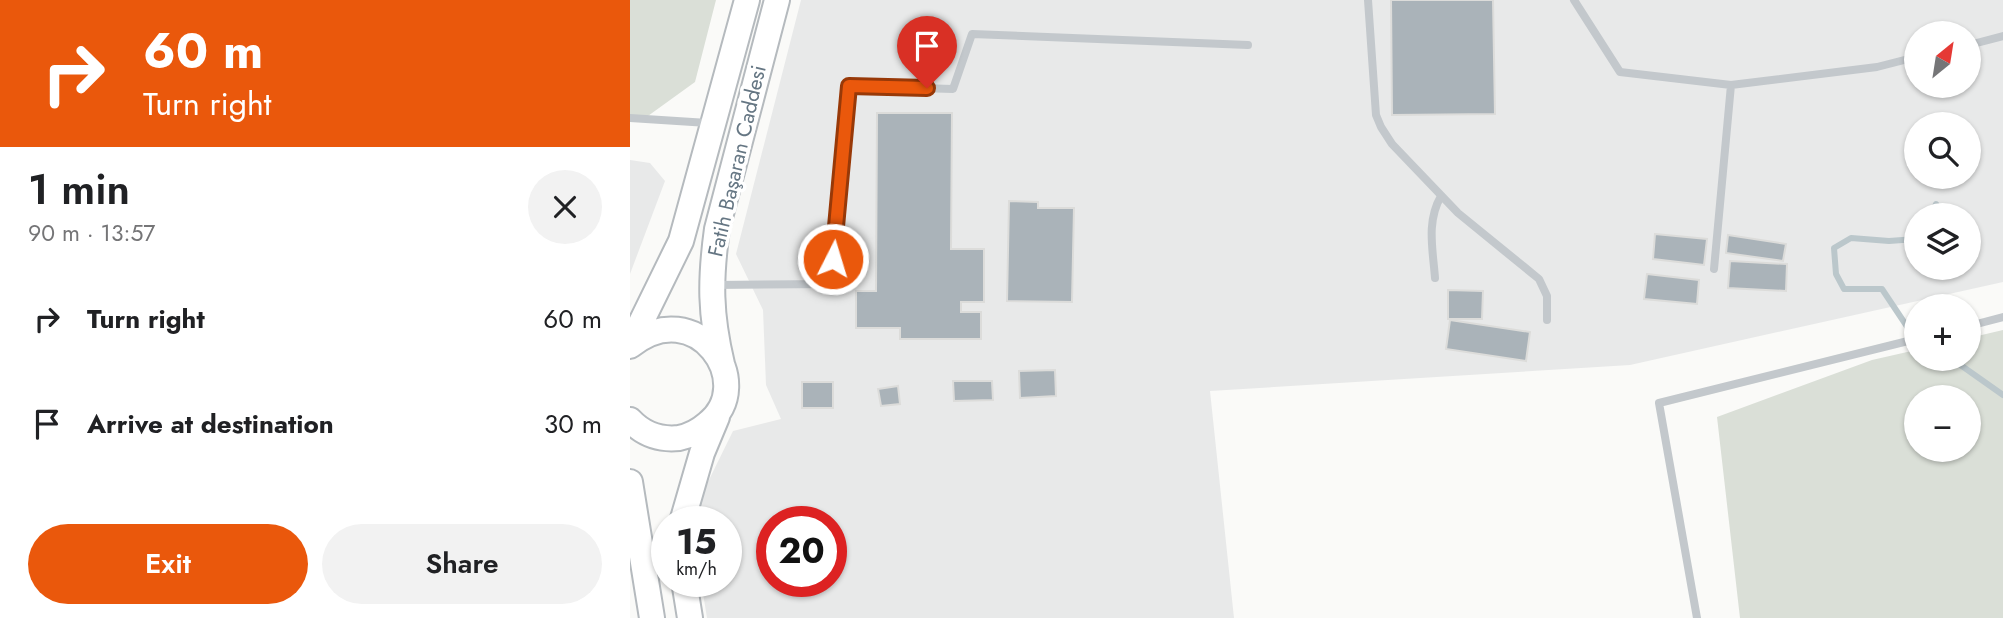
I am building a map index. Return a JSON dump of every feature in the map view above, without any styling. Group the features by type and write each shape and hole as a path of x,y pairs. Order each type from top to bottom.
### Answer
{"main road":[{"name":"Fatih Başaran Caddesi","path":"630,346 681,241 747,0"},
{"name":"Fatih Başaran Caddesi","path":"687,506 702,453 725,393 710,285 718,229 776,0"},
{"path":"630,346 656,330 681,330 704,339 722,364"},
{"path":"635,430 663,438 689,435 711,421 721,407"},
{"path":"630,482 635,537 652,618"},
{"path":"687,597 690,618"}],"lane":[{"path":"1368,0 1376,115 1381,127 1392,144 1458,214 1539,279 1547,296 1547,320"},
{"path":"1574,0 1620,72 1731,85 1877,67 1904,60"},
{"path":"710,285 831,284 849,86 953,89 972,34 1248,45"},
{"path":"1981,42 2003,36"},
{"path":"1714,269 1731,85"},
{"path":"630,118 715,124"},
{"path":"1436,278 1431,230 1433,211 1441,196"},
{"path":"1981,323 2003,317"},
{"path":"1697,618 1659,403 1904,342"}],"shaded area":[{"path":"630,0 716,0 695,82 641,121 630,120"},
{"path":"801,0 2003,0 2003,282 1949,294 1904,294 1904,304 1630,365 1210,391 1234,618 707,618 704,597 742,597 742,506 700,506 704,490 733,431 781,419 766,385 763,310 736,254"},
{"path":"630,160 650,163 665,181 630,274"},
{"path":"2003,330 2003,618 1740,618 1717,417 1872,360 1904,353 1904,371 1981,371 1981,335"}],"building":[{"path":"1391,0 1493,0 1495,114 1392,115"},
{"path":"877,113 952,113 951,249 984,249 984,302 961,302 961,312 981,312 981,339 900,339 900,328 856,328 856,291 876,291"},
{"path":"1009,201 1038,202 1038,208 1074,208 1072,302 1007,301"},
{"path":"1655,234 1707,239 1704,265 1653,259"},
{"path":"1728,235 1786,244 1783,261 1726,253"},
{"path":"1730,261 1787,264 1786,291 1728,288"},
{"path":"1647,274 1699,280 1697,304 1644,299"},
{"path":"1448,290 1483,291 1482,319 1448,319"},
{"path":"1450,320 1530,332 1526,361 1446,349"},
{"path":"1055,370 1056,396 1020,398 1019,371"},
{"path":"953,381 992,381 993,400 954,401"},
{"path":"802,382 833,382 833,408 802,408"},
{"path":"898,386 900,404 881,406 878,389"}],"waterway":[{"path":"1904,240 1851,238 1834,248 1836,274 1844,289 1882,289 1904,322"},
{"path":"1969,371 2003,395"}],"route":[{"path":"833,259 849,86 927,88"}]}
